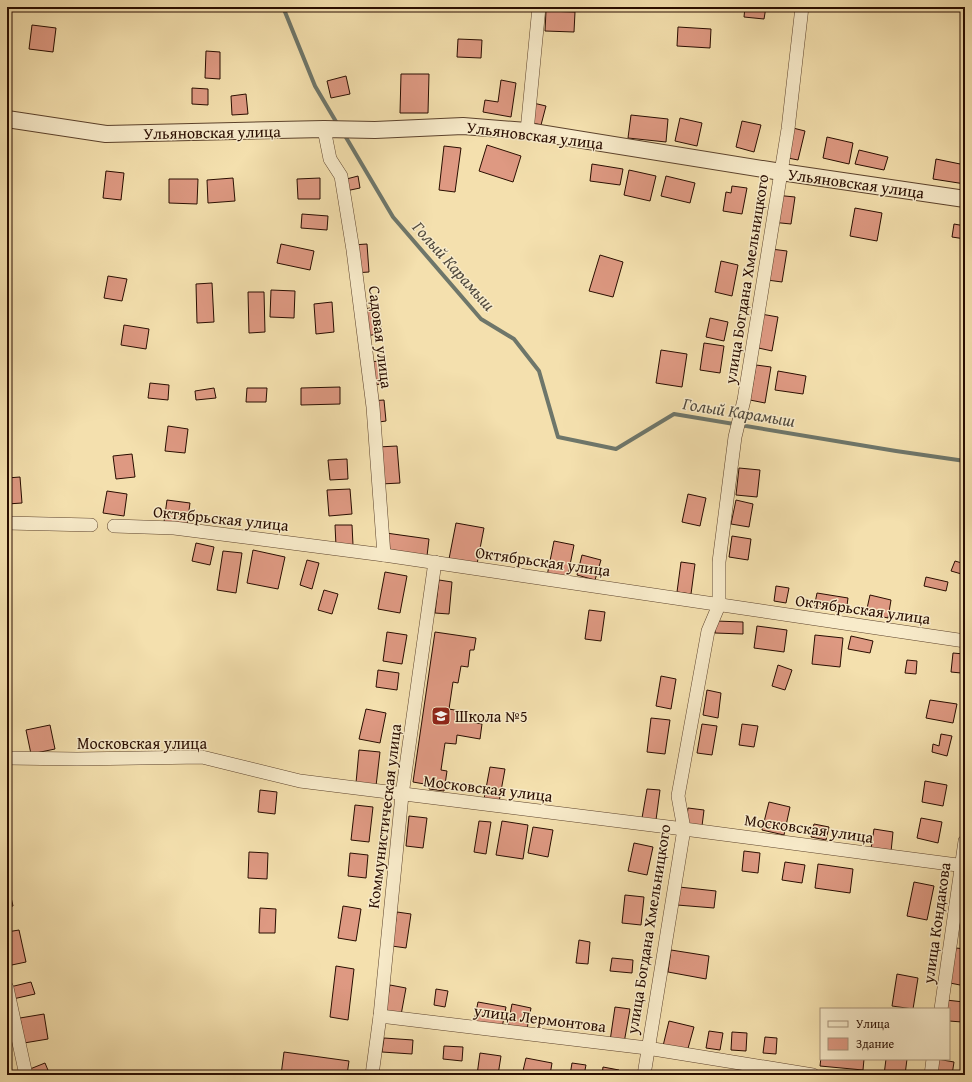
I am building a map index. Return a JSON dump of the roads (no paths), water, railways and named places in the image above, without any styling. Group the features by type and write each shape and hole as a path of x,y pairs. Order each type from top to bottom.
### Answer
{"street":[{"path":"527,131 539,7"},
{"name":"улица Богдана Хмельницкого","path":"644,1075 647,1048 684,829 678,796 708,631 719,605 719,562 735,437 744,400 788,129 802,7"},
{"name":"Ульяновская улица","path":"7,119 106,134 324,129 375,130 463,126 527,131 781,172 965,199"},
{"name":"Садовая улица","path":"324,129 330,159 341,176 353,250 373,407 384,555"},
{"path":"7,523 91,525"},
{"name":"Октябрьская улица","path":"114,526 174,528 384,555 965,641"},
{"name":"Коммунистическая улица","path":"372,1075 380,1016 402,795 435,562"},
{"name":"Московская улица","path":"7,758 77,759 202,757 300,781 402,795 684,829 963,866"},
{"name":"улица Кондакова","path":"940,1008 963,866 965,841"},
{"path":"7,988 26,1075"},
{"name":"улица Лермонтова","path":"380,1016 647,1048 813,1075"},
{"path":"931,1075 933,1060"}],"waterway":[{"name":"Голый Карамыш","path":"283,7 315,86 338,125"},
{"name":"Голый Карамыш","path":"330,7 340,10 345,7"},
{"name":"Голый Карамыш","path":"344,134 393,217 481,319 514,339 539,371 558,437 616,449 674,414 965,461"}],"place":[{"name":"Школа №5","path":"441,716"}]}
